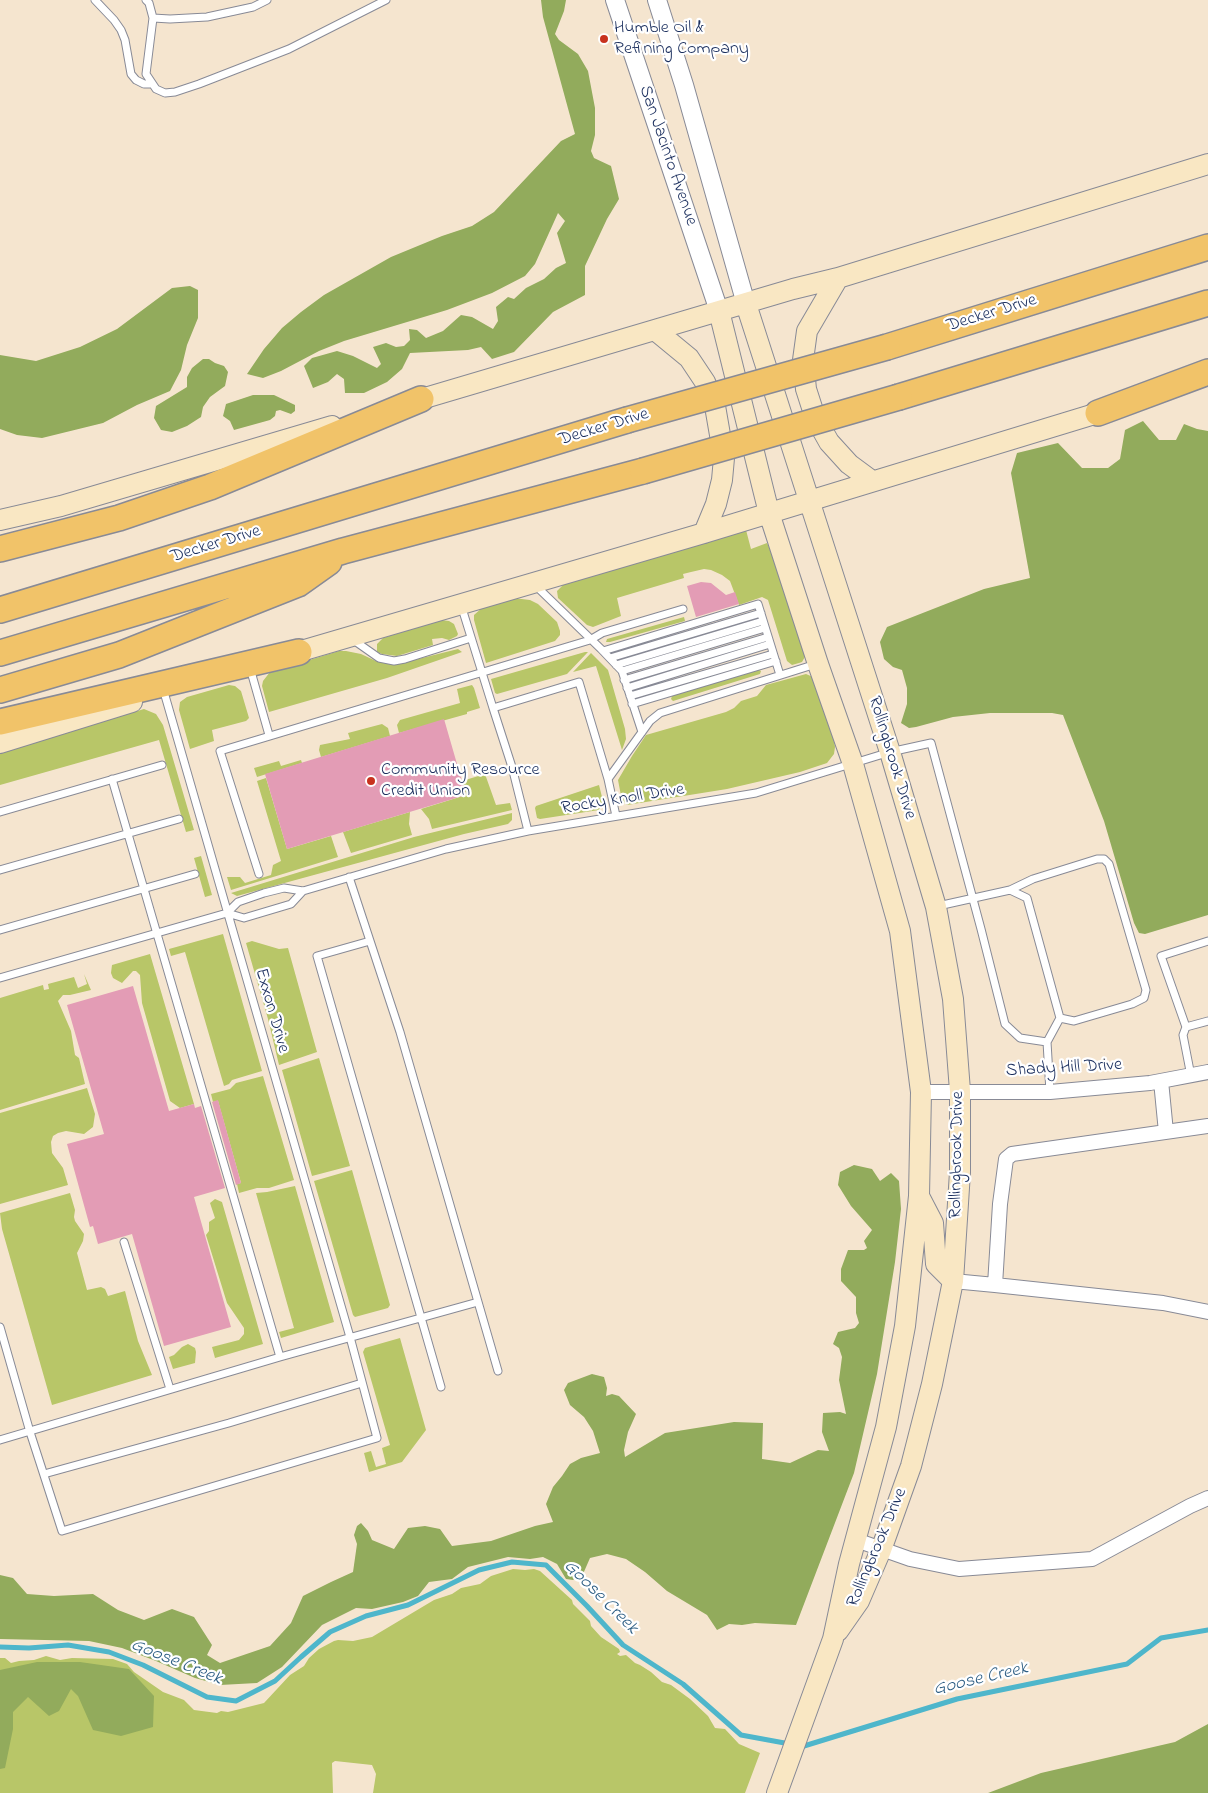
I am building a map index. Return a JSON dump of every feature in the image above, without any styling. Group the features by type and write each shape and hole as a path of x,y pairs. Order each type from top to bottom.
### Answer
{"highway":[{"name":"Decker Drive","path":"0,610 627,420 887,347 1208,247"},
{"path":"0,653 342,551 643,471 899,397 1208,303"},
{"path":"1098,413 1208,372"},
{"path":"0,549 119,518 210,487 421,399"},
{"path":"0,690 119,654 298,584 342,551"},
{"path":"0,722 299,652"}],"main road":[{"path":"0,520 61,506 793,289 838,278 1208,164"},
{"path":"838,278 807,330 804,360 806,389 815,416 829,442 849,464 872,481"},
{"name":"Rollingbrook Drive","path":"746,304 890,752 936,907 953,999 960,1091 960,1172 953,1281 932,1384 911,1466 881,1550 859,1601 833,1639"},
{"name":"Rollingbrook Drive","path":"719,311 770,513 818,664 854,764 900,931 920,1092 918,1196 905,1326 886,1427 856,1540 833,1639"},
{"path":"655,330 689,358 705,382 715,406 724,458 716,504 704,533"},
{"path":"0,743 164,692 704,533 1208,381"},
{"path":"918,1196 933,1223 936,1264 953,1281"},
{"path":"777,1793 833,1639"}],"street":[{"name":"San Jacinto Avenue","path":"615,0 719,311"},
{"name":"San Jacinto Avenue","path":"657,0 684,85 746,304"},
{"name":"Shady Hill Drive","path":"920,1092 1050,1092 1161,1081 1208,1072"},
{"path":"1161,1081 1166,1132"},
{"path":"996,1285 1000,1204 1006,1159 1012,1154 1208,1126"},
{"path":"953,1281 1163,1303 1208,1312"},
{"path":"856,1540 910,1559 959,1569 1092,1559 1208,1498"}],"lane":[{"path":"95,0 121,30 132,74 136,80 144,84 152,84"},
{"path":"146,0 149,3 153,18 146,74 156,89 164,93 175,92 199,84 289,49 386,0"},
{"path":"153,18 207,17 254,7 267,0"},
{"path":"533,583 622,672 642,732"},
{"path":"603,651 758,604 780,676"},
{"path":"460,605 512,767 528,831"},
{"path":"259,874 220,750 590,640 602,633 683,609"},
{"path":"610,658 762,617"},
{"path":"616,665 762,617"},
{"path":"622,672 765,628"},
{"path":"350,637 378,658 394,661 471,638"},
{"path":"624,680 769,641"},
{"path":"627,688 769,641"},
{"path":"631,700 774,658"},
{"path":"608,779 650,721 660,712 818,664"},
{"path":"249,667 269,735"},
{"path":"492,708 579,682 608,779 616,816"},
{"name":"Exxon Drive","path":"44,1474 62,1531 377,1438 350,1337 164,692"},
{"name":"Rocky Knoll Drive","path":"303,891 291,904 244,918 227,914 238,902 284,888 303,891 446,849 528,831 756,793 890,752 931,743 972,898"},
{"path":"0,812 162,765"},
{"path":"112,779 280,1357"},
{"path":"0,870 179,819"},
{"path":"936,907 1010,890 1033,879 1097,859 1104,859 1108,864 1146,990 1144,998 1132,1004 1074,1020 1060,1018"},
{"path":"0,930 195,874"},
{"path":"349,877 400,1032 498,1371"},
{"path":"1010,890 1027,898 1060,1018 1047,1042 1050,1092"},
{"path":"972,898 1005,1024 1020,1038 1047,1042"},
{"path":"0,978 227,914"},
{"path":"370,941 317,956 441,1387"},
{"path":"1190,1076 1183,1035 1186,1027 1161,956 1208,941"},
{"path":"1186,1027 1208,1021"},
{"path":"124,1242 170,1389"},
{"path":"0,1440 280,1357 478,1302"},
{"path":"0,1327 44,1474 362,1382"}],"green space":[{"path":"541,0 566,0 555,34 559,40 578,54 588,71 595,108 595,135 591,151 594,158 611,166 619,199 607,219 585,266 585,295 553,312 514,352 492,359 481,347 468,350 410,353 402,369 387,382 364,393 345,393 344,379 337,374 328,382 313,388 304,366 312,358 337,351 353,356 377,368 381,364 373,347 386,343 396,347 404,346 410,340 409,329 417,330 426,338 443,331 461,315 472,317 493,329 498,321 496,307 508,297 514,299 526,288 544,279 556,268 566,263 557,233 565,221 558,213 535,264 525,276 492,293 447,310 344,341 263,378 247,374 264,349 282,328 324,295 391,257 472,226 494,212 561,141 575,134 543,17"},
{"path":"190,286 198,290 198,318 187,345 181,370 170,391 137,405 103,423 42,438 17,435 0,429 0,355 36,361 80,347 117,329 172,288"},
{"path":"203,359 209,359 224,366 228,372 225,386 210,397 203,407 201,417 187,426 172,432 161,430 154,418 156,406 187,387 187,377 192,368"},
{"path":"253,395 274,395 295,405 295,411 291,414 280,410 276,411 275,416 270,420 234,430 230,421 223,416 226,404"},
{"path":"1143,421 1159,440 1176,440 1184,424 1208,431 1208,915 1145,934 1139,933 1134,923 1104,821 1063,715 1052,713 990,713 953,717 909,728 901,723 907,704 907,688 902,670 893,667 884,659 880,642 887,627 984,589 1030,578 1011,473 1017,453 1058,443 1082,468 1108,468 1120,459 1125,430"},
{"path":"746,530 751,549 767,543 769,547 806,655 802,662 792,665 787,661 768,600 762,597 739,605 730,581 711,570 704,569 683,574 684,578 617,598 621,616 593,627 587,625 558,598 557,591 564,584"},
{"path":"513,598 530,600 538,604 557,622 560,635 555,641 486,663 474,615 483,607"},
{"path":"684,617 685,621 606,642 607,639"},
{"path":"441,620 454,624 457,636 449,640 442,638 432,639 433,645 397,656 377,652 377,644 383,638"},
{"path":"458,649 462,652 387,678 269,712 262,686 263,681 270,672 339,651 361,654 376,661 394,665"},
{"path":"588,652 567,674 495,693 491,679"},
{"path":"591,653 608,670 625,729 626,739 622,750 596,666 573,672"},
{"path":"761,671 760,674 673,701 671,699 672,696 681,693"},
{"path":"806,674 813,677 834,740 834,754 827,763 800,772 727,789 627,805 622,801 618,780 646,735 726,712 734,708 741,701 757,696 766,685"},
{"path":"229,685 235,686 241,691 249,718 246,721 212,730 214,741 190,749 179,710 180,702 187,697"},
{"path":"472,685 480,708 467,712 467,714 399,733 397,725 400,720 460,703 457,689"},
{"path":"144,709 156,714 163,725 194,830 186,832 159,740 0,785 0,753"},
{"path":"382,724 388,728 390,736 321,757 320,745 350,739 348,733"},
{"path":"301,760 302,763 257,777 254,768 279,761 281,766"},
{"path":"485,774 496,805 510,803 512,810 432,829 429,819 421,809 466,795 462,781"},
{"path":"266,778 287,849 331,836 338,857 231,890 227,877 240,877 245,883 271,875 273,865 281,861 257,781"},
{"path":"599,785 603,801 599,810 537,818 536,806"},
{"path":"410,812 409,824 412,835 351,853 343,832"},
{"path":"512,813 512,820 508,824 464,834 237,896 231,893 414,837"},
{"path":"201,856 212,895 205,897 194,858"},
{"path":"223,934 262,1071 232,1080 224,1086 185,952 171,956 169,949"},
{"path":"252,941 279,949 288,948 317,1052 279,1065 246,943"},
{"path":"150,954 194,1104 180,1108 170,1101 142,1003 140,975 133,971 122,983 113,978 111,973 112,965"},
{"path":"84,974 91,990 63,995 58,1001 71,1031 75,1055 79,1058 85,1084 0,1110 0,998 43,985 44,990 49,989 48,984 74,977 78,988 87,984"},
{"path":"319,1058 350,1166 312,1176 282,1070"},
{"path":"263,1076 294,1180 269,1188 257,1188 239,1193 237,1184 241,1183 218,1101 213,1102 211,1094 230,1089 236,1083"},
{"path":"87,1088 95,1114 93,1127 84,1134 66,1131 58,1133 53,1136 51,1142 52,1153 63,1168 68,1185 0,1204 0,1113"},
{"path":"854,1165 872,1169 880,1181 891,1173 899,1181 901,1209 895,1262 877,1374 854,1473 796,1625 729,1624 717,1630 707,1615 667,1591 645,1572 626,1559 607,1554 590,1558 583,1574 573,1580 566,1579 557,1564 543,1557 530,1559 508,1557 468,1567 452,1579 429,1582 418,1596 403,1602 372,1609 356,1608 322,1625 282,1667 257,1683 220,1685 195,1678 122,1648 89,1641 0,1639 0,1575 13,1578 27,1594 54,1596 93,1594 118,1610 144,1620 172,1609 194,1617 212,1645 207,1655 220,1663 270,1646 291,1623 303,1596 353,1572 357,1544 354,1535 357,1526 361,1523 368,1531 372,1540 394,1549 408,1528 425,1526 440,1529 452,1546 491,1541 553,1522 546,1504 553,1487 570,1464 581,1458 600,1453 593,1431 584,1417 570,1405 564,1390 568,1383 592,1374 604,1377 607,1388 606,1396 612,1394 619,1396 636,1414 628,1432 624,1450 625,1457 665,1433 734,1422 763,1423 762,1459 790,1463 818,1450 829,1451 822,1432 823,1413 840,1412 846,1414 839,1380 842,1357 839,1348 833,1344 838,1332 855,1328 859,1323 856,1313 856,1297 841,1281 841,1269 848,1250 864,1250 867,1248 864,1241 872,1230 851,1206 838,1185 840,1172"},
{"path":"352,1170 390,1305 388,1308 355,1317 314,1181"},
{"path":"295,1186 334,1322 281,1338 279,1332 294,1328 256,1193"},
{"path":"70,1193 75,1210 75,1221 84,1234 77,1253 87,1290 101,1287 105,1289 108,1296 125,1291 138,1341 152,1375 52,1405 2,1229 0,1213"},
{"path":"215,1199 222,1202 263,1344 215,1358 212,1347 239,1340 244,1334 244,1328 227,1303 206,1235 209,1231 209,1222 215,1218 210,1203"},
{"path":"400,1338 426,1430 402,1462 369,1472 364,1453 371,1451 376,1467 386,1464 382,1448 390,1445 363,1352 365,1348"},
{"path":"188,1344 195,1348 195,1363 173,1369 169,1357"},
{"path":"513,1569 534,1569 540,1571 572,1600 573,1604 590,1621 591,1626 601,1637 619,1649 620,1652 617,1654 620,1656 626,1655 662,1682 671,1685 708,1716 715,1728 725,1729 739,1744 760,1753 745,1793 373,1793 376,1774 372,1765 335,1761 332,1763 333,1793 0,1793 0,1658 5,1658 11,1663 34,1660 46,1656 60,1660 72,1658 113,1659 127,1664 134,1672 163,1692 184,1700 194,1710 217,1713 221,1711 228,1712 264,1703 290,1675 304,1666 309,1658 319,1649 334,1641 353,1641 372,1637 434,1600 452,1594 461,1588 480,1584 491,1576"},
{"path":"37,1662 80,1662 129,1669 154,1696 153,1727 121,1736 93,1730 78,1696 71,1689 59,1711 49,1716 28,1697 13,1712 13,1729 5,1768 0,1769 0,1670"},
{"path":"1208,1724 1208,1793 988,1793 1041,1773 1175,1742"}],"building":[{"path":"701,582 711,583 726,595 735,592 739,604 696,617 687,586"},
{"path":"444,719 466,795 287,849 265,774"},
{"path":"133,986 169,1111 194,1104 195,1108 201,1106 225,1188 194,1197 231,1327 164,1346 132,1234 98,1244 93,1226 90,1227 67,1144 104,1134 67,1005"},
{"path":"218,1100 241,1183 236,1185 212,1102"}],"waterway":[{"name":"Goose Creek","path":"0,1647 29,1648 68,1645 109,1652 143,1665 207,1697 236,1701 275,1681 330,1632 366,1616 408,1605 479,1570 512,1562 546,1565 623,1645 683,1684 741,1735 790,1744"},
{"name":"Goose Creek","path":"799,1745 804,1746 957,1699 1127,1664 1161,1638 1208,1630"}],"place":[{"name":"Humble Oil & Refining Company","path":"604,39"},
{"name":"Community Resource Credit Union","path":"371,781"}]}
